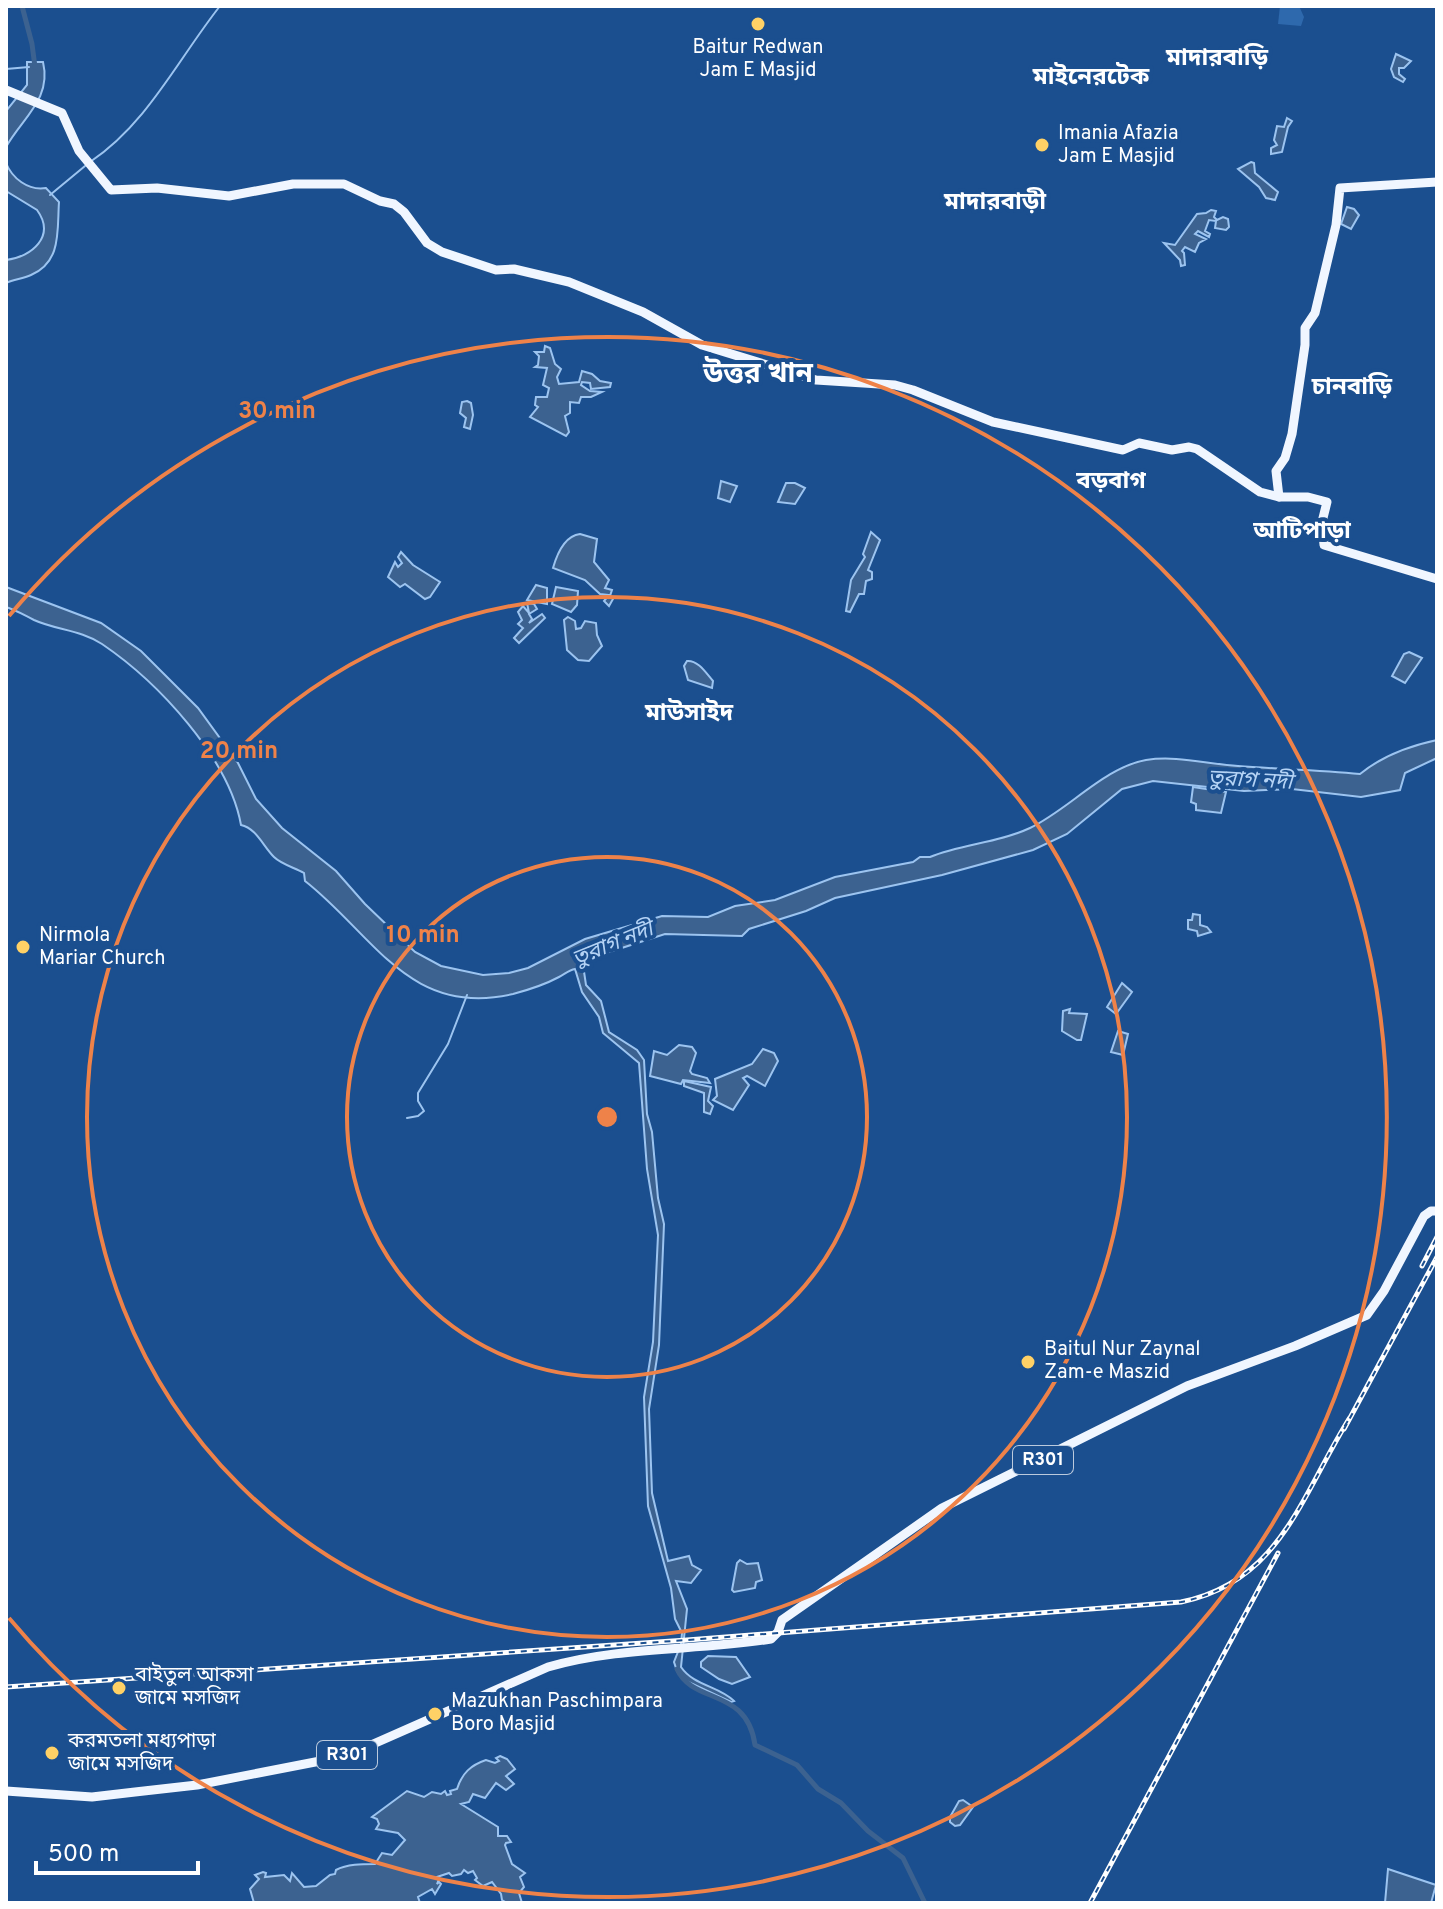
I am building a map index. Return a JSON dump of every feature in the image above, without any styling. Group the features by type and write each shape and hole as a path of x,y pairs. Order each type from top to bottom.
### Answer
{"main road":[{"path":"6,90 64,115 80,153 111,190 157,188 229,196 293,184 344,184 380,201 394,204 404,212 427,243 442,252 496,270 514,269 569,282 643,312 702,345 816,380 904,387 993,422 1089,444 1123,450 1135,444 1172,450 1189,447 1216,460 1254,490 1279,497 1308,497 1327,502 1322,522 1324,545 1437,579"},
{"path":"1279,497 1276,471 1285,458 1292,434 1305,328 1315,313 1323,268 1336,225 1340,188 1437,182"},
{"name":"R301","path":"1384,1291 1424,1216 1437,1211"},
{"name":"R301","path":"6,1791 92,1797 197,1785 346,1756 548,1667 592,1656 771,1639 778,1632 782,1620 942,1508 1187,1386 1295,1346 1367,1315 1398,1271 1426,1217 1437,1211"}],"shaded area":[{"path":"1280,6 1299,6 1304,17 1301,26 1278,24"}],"water":[{"path":"1396,54 1411,61 1404,68 1399,68 1399,74 1405,79 1403,82 1394,77 1391,69"},
{"path":"27,62 43,62 43,87 34,108 6,147 6,111 27,85"},
{"path":"1287,118 1292,121 1282,152 1271,154 1271,148 1277,145 1274,140 1277,126 1284,127"},
{"path":"6,163 12,174 22,182 46,188 59,202 56,244 48,262 31,275 6,283 6,260 32,250 44,228 37,210 6,191"},
{"path":"1254,163 1255,173 1278,192 1275,200 1266,198 1259,187 1238,169"},
{"path":"1347,207 1359,215 1351,229 1341,224"},
{"path":"1216,211 1214,217 1217,220 1223,217 1228,219 1229,227 1226,230 1215,228 1216,221 1209,220 1205,231 1210,234 1209,237 1198,231 1195,234 1206,239 1199,243 1195,252 1185,247 1182,251 1185,265 1181,266 1180,260 1164,243 1175,245 1197,214"},
{"path":"545,346 550,348 555,364 561,369 557,377 559,384 579,382 582,371 611,383 610,387 591,389 590,383 582,382 581,385 590,391 602,392 581,397 579,403 570,402 570,413 565,416 569,432 566,436 530,417 538,407 535,405 536,397 547,397 549,388 543,385 547,368 535,367 539,356 535,352 544,352"},
{"path":"462,402 471,403 473,415 470,429 464,427 466,418 460,413"},
{"path":"721,481 737,486 730,502 718,498"},
{"path":"786,483 805,488 795,504 778,502"},
{"path":"871,532 880,540 868,570 872,572 872,579 866,581 864,594 859,594 850,612 846,611 851,580 865,557 863,554"},
{"path":"580,534 597,539 594,562 609,580 605,588 612,590 610,596 613,599 609,606 604,601 609,595 600,594 585,580 553,568 565,542"},
{"path":"401,552 413,565 440,582 430,597 425,599 405,584 400,587 388,577 395,562 398,567 402,563 398,557"},
{"path":"536,585 547,588 547,604 527,600"},
{"name":"তুরাগ নদী","path":"6,587 101,623 141,651 198,708 238,763 256,799 282,828 336,871 415,952 441,966 483,975 528,968 585,939 662,916 708,917 735,906 775,900 835,877 913,862 920,857 1018,833 1044,820 1116,771 1146,760 1180,759 1360,774 1396,752 1437,740 1437,758 1405,773 1400,790 1361,797 1292,789 1244,791 1153,781 1122,789 1067,834 1033,850 942,875 835,898 749,929 742,936 665,934 597,956 583,965 586,985 601,1001 609,1032 637,1050 644,1060 647,1114 664,1224 659,1345 649,1409 652,1493 668,1561 689,1556 692,1565 701,1570 691,1583 676,1581 687,1609 681,1667 693,1678 728,1696 734,1701 731,1702 684,1680 677,1671 674,1662 682,1633 675,1619 671,1588 648,1506 644,1397 653,1342 658,1235 647,1169 639,1063 603,1033 599,1017 582,992 575,969 525,991 477,998 446,994 420,983 396,967 305,881 304,873 277,859 255,834 241,825 234,800 207,748 146,679 94,639 42,623 6,607"},
{"path":"556,587 578,591 577,605 571,612 552,604"},
{"path":"527,603 534,604 537,609 529,614 532,619 529,623 542,614 545,618 519,643 514,638 523,628 518,624 522,620 518,612 523,606 529,613"},
{"path":"568,617 575,621 576,629 581,628 585,621 596,623 602,646 589,661 578,660 567,650 564,620"},
{"path":"1409,652 1422,658 1405,683 1392,676 1404,654"},
{"path":"687,661 705,671 713,681 712,688 688,680 684,666"},
{"path":"1193,787 1226,792 1221,813 1196,810 1196,804 1191,802"},
{"path":"1193,914 1200,915 1200,925 1211,932 1198,936 1197,931 1188,929 1188,920 1192,920"},
{"path":"1122,983 1132,992 1116,1014 1107,1007"},
{"path":"1070,1009 1069,1013 1087,1014 1081,1040 1062,1031 1063,1011"},
{"path":"1118,1031 1128,1034 1123,1055 1111,1052"},
{"path":"679,1045 692,1047 696,1053 690,1071 707,1078 710,1083 683,1080 681,1084 650,1076 654,1051 667,1055"},
{"path":"763,1049 774,1053 778,1061 765,1086 747,1076 743,1078 749,1085 733,1110 713,1100 717,1096 715,1079 752,1064"},
{"path":"684,1081 711,1087 708,1101 713,1106 710,1114 704,1112 704,1093 684,1086"},
{"path":"740,1560 747,1564 758,1563 762,1580 756,1582 755,1588 734,1592 737,1563"},
{"path":"708,1656 736,1657 750,1677 732,1684 719,1679 701,1667 701,1662"},
{"path":"500,1756 515,1769 506,1776 514,1784 506,1790 496,1783 485,1798 473,1794 469,1802 461,1804 498,1827 498,1836 507,1836 511,1842 505,1845 512,1864 525,1873 520,1877 524,1887 519,1893 522,1903 507,1903 492,1882 483,1886 475,1880 473,1871 468,1873 464,1870 461,1874 452,1876 449,1873 437,1877 437,1884 441,1884 435,1894 432,1889 418,1897 420,1903 254,1903 250,1889 259,1879 255,1875 263,1872 266,1873 265,1877 284,1875 290,1881 292,1873 304,1887 316,1886 340,1868 375,1864 382,1853 392,1855 405,1840 398,1833 376,1829 379,1824 372,1817 407,1791 424,1797 432,1792 451,1794 450,1791 457,1789 464,1774 472,1767 486,1760 495,1763"},
{"path":"963,1800 973,1807 960,1825 955,1826 950,1822 950,1817 959,1801"},
{"path":"1388,1869 1436,1885 1431,1903 1385,1903"}],"waterway":[{"path":"22,6 35,67"},
{"path":"90,162 129,129 146,109 220,6"},
{"path":"6,69 29,67"},
{"path":"50,195 85,166"},
{"path":"407,1118 424,1111 418,1101 418,1093 448,1044 467,995"},
{"path":"677,1669 695,1688 731,1705 742,1714 755,1745 797,1765 818,1789 841,1803 868,1831 903,1858 925,1903"}],"railway":[{"path":"1422,1266 1437,1237"},
{"path":"1344,1429 1437,1257"},
{"path":"6,1687 1181,1602 1215,1592 1242,1576 1265,1556 1301,1505 1349,1419"},
{"path":"1090,1903 1278,1553"}],"place":[{"name":"Baitur Redwan Jam E Masjid","path":"758,24"},
{"name":"Imania Afazia Jam E Masjid","path":"1042,145"},
{"name":"Nirmola Mariar Church","path":"23,947"},
{"name":"Baitul Nur Zaynal Zam-e Maszid","path":"1028,1362"},
{"name":"বাইতুল আকসা জামে মসজিদ","path":"119,1688"},
{"name":"Mazukhan Paschimpara Boro Masjid","path":"435,1714"},
{"name":"করমতলা মধ্যপাড়া জামে মসজিদ","path":"52,1753"}],"district":[{"name":"মাদারবাড়ি","path":"1217,59"},
{"name":"মাইনেরটেক","path":"1091,78"},
{"name":"মাদারবাড়ী","path":"995,203"},
{"name":"উত্তর খান","path":"758,375"},
{"name":"চানবাড়ি","path":"1352,388"},
{"name":"বড়বাগ","path":"1111,482"},
{"name":"আটিপাড়া","path":"1302,532"},
{"name":"মাউসাইদ","path":"689,714"}]}
